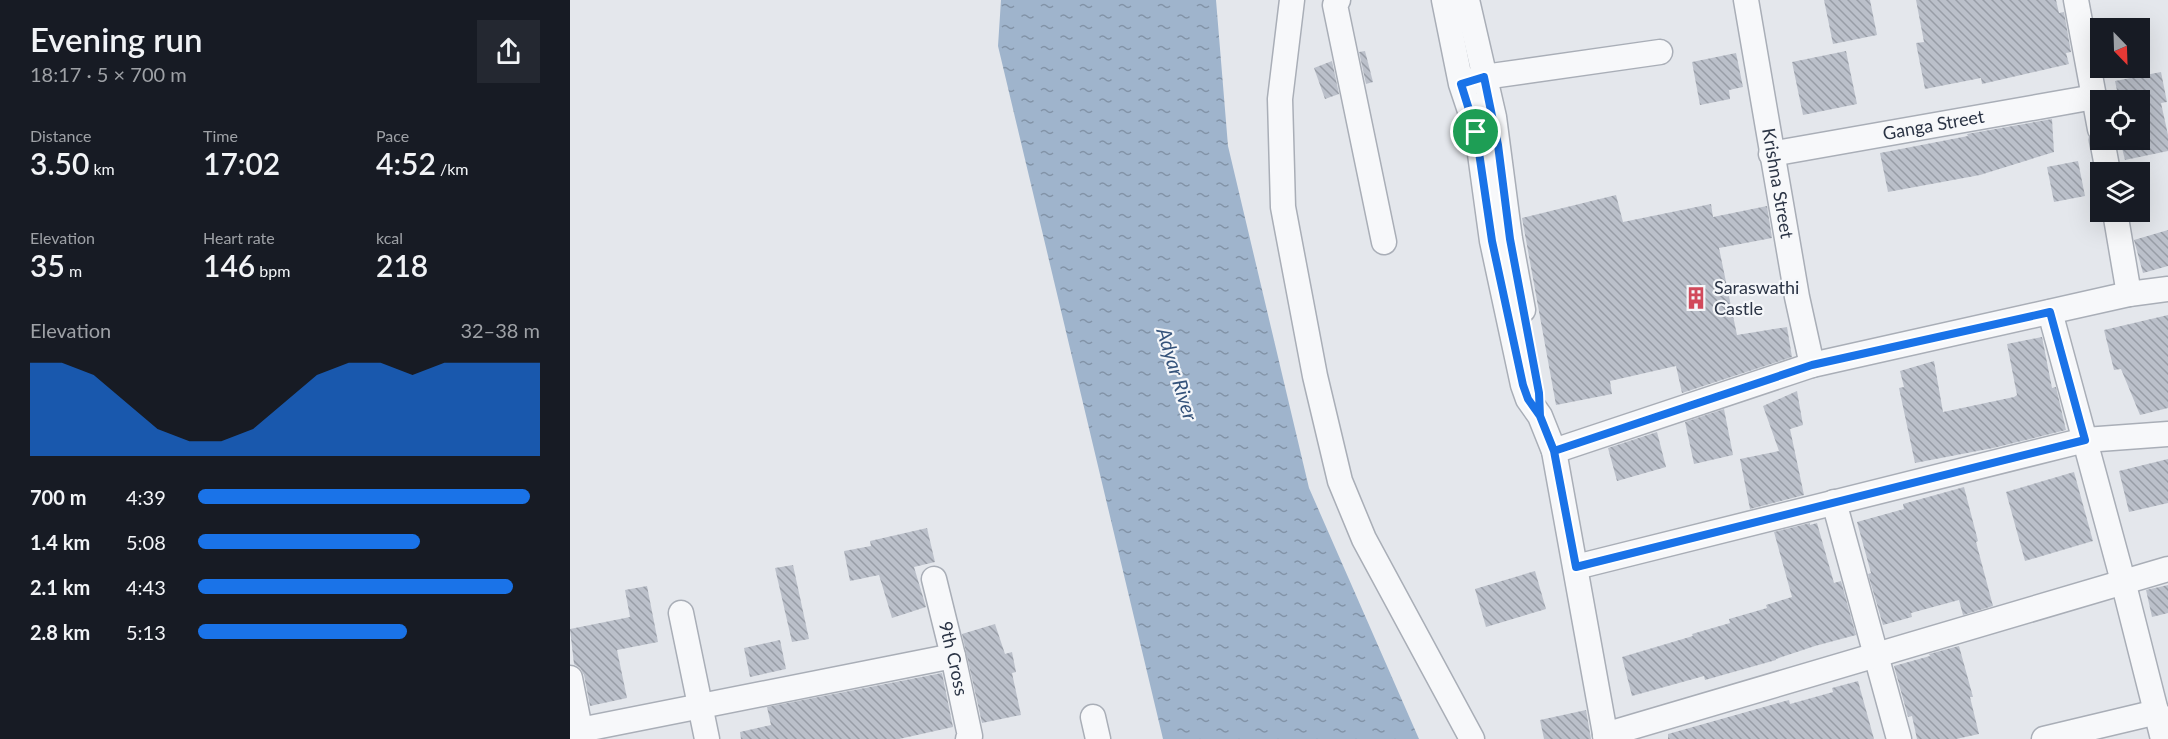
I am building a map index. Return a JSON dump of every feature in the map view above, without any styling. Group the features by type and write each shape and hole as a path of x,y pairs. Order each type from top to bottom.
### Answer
{"street":[{"path":"1292,0 1280,99 1283,207 1315,376 1340,481 1364,539 1472,739"},
{"path":"1338,0 1335,5 1384,242"},
{"path":"1444,0 1461,84 1476,132 1501,240 1523,385 1528,399 1540,416 1554,451 1605,737 1876,654 2168,569"},
{"path":"1467,0 1498,145 1501,240"},
{"name":"Krishna Street","path":"1746,0 1797,297 1812,365"},
{"path":"2076,0 2093,90"},
{"path":"1461,84 1484,77 1660,52"},
{"name":"Ganga Street","path":"1771,153 2090,98"},
{"path":"2117,222 2129,294"},
{"path":"1554,451 1812,365 2129,294 2168,289"},
{"path":"2050,312 2163,739"},
{"path":"1576,567 2085,440 2168,434"},
{"path":"1834,502 1899,739"},
{"name":"9th Cross","path":"934,579 953,656 970,736 968,739"},
{"path":"681,613 707,739"},
{"path":"570,678 577,733 953,656"},
{"path":"2044,739 2157,712"}],"water":[{"name":"Adyar River","path":"1001,0 1216,0 1228,146 1309,488 1419,739 1163,739 998,46"}],"building":[{"path":"1824,0 1870,0 1877,35 1833,44"},
{"path":"1916,0 2056,0 2059,13 2064,12 2071,52 2066,53 2069,64 1982,84 1981,78 1925,89 1916,43 1924,42"},
{"path":"1365,51 1373,82 1366,84 1359,52"},
{"path":"1846,51 1857,104 1803,115 1792,62"},
{"path":"1736,53 1743,87 1729,90 1730,99 1700,105 1692,62"},
{"path":"1332,61 1339,94 1325,99 1314,68"},
{"path":"2161,72 2167,102 2161,103 2168,135 2168,151 2125,160 2122,150 2150,150 2150,90 2117,90 2115,81 2150,78 2150,74"},
{"path":"2052,119 2054,152 1980,175 1888,192 1880,153"},
{"path":"2078,161 2085,196 2054,202 2047,167"},
{"path":"1616,195 1623,222 1711,204 1713,217 1767,206 1772,238 1719,248 1737,335 1787,327 1792,357 1682,393 1676,366 1610,381 1612,394 1556,405 1522,218"},
{"path":"2168,230 2168,266 2143,273 2134,240"},
{"path":"2168,315 2168,408 2140,415 2121,369 2114,370 2104,330"},
{"path":"2042,337 2052,388 2056,387 2066,430 1993,448 1915,463 1899,388 1904,387 1900,371 1934,361 1943,412 2014,397 2017,395 2007,344"},
{"path":"1797,391 1803,425 1790,429 1804,495 1750,509 1740,459 1779,451 1763,406"},
{"path":"1724,409 1733,455 1694,464 1685,422"},
{"path":"1657,432 1666,467 1617,481 1608,448"},
{"path":"2168,459 2168,503 2129,512 2119,471"},
{"path":"2074,472 2093,541 2025,561 2006,492"},
{"path":"1964,487 1993,606 1963,615 1959,600 1911,613 1912,617 1883,625 1868,574 1871,573 1857,522 1904,509 1903,504"},
{"path":"1810,523 1810,525 1817,523 1834,583 1841,581 1856,635 1705,680 1704,676 1632,696 1622,657 1730,623 1729,619 1767,608 1766,605 1792,597 1774,532"},
{"path":"927,528 935,562 914,567 926,607 892,618 879,575 850,581 844,551 871,546 870,541"},
{"path":"793,565 809,639 792,642 775,568"},
{"path":"1535,571 1546,609 1486,627 1475,589"},
{"path":"2168,585 2168,613 2152,617 2146,590"},
{"path":"647,586 658,642 617,650 627,698 590,706 584,675 574,664 570,629 630,617 625,590"},
{"path":"995,624 1005,654 1012,652 1016,672 1012,673 1021,715 982,723 962,634"},
{"path":"780,640 786,669 750,677 744,648"},
{"path":"1959,646 1973,697 1970,697 1979,734 1956,739 1917,739 1912,716 1908,717 1894,666"},
{"path":"942,673 953,727 899,739 741,739 740,732 771,725 767,707"},
{"path":"1858,681 1874,739 1668,739 1668,734 1789,700 1790,704 1833,692 1832,688"},
{"path":"1586,710 1591,739 1544,739 1540,720"}],"place":[{"name":"Saraswathi Castle","path":"1696,298"}],"route":[{"path":"1476,132 1461,84 1484,77 1494,117 1510,239 1539,393 1540,416 1554,451 1812,365 2050,312 2085,440 1576,567 1554,451 1540,416 1528,399 1523,385 1492,241 1476,132"}]}
